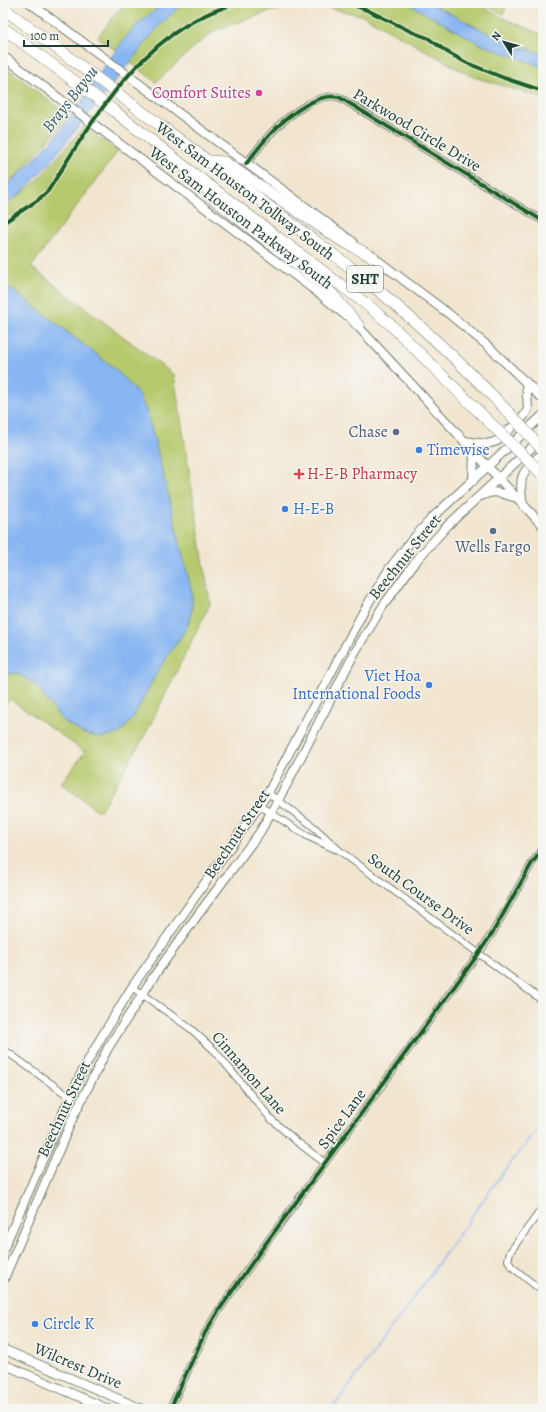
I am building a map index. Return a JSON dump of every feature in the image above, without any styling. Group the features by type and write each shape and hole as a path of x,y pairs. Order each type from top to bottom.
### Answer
{"highway":[{"name":"West Sam Houston Tollway South","path":"3,8 334,254 382,293 451,355 508,412 543,451"},
{"name":"West Sam Houston Tollway South","path":"3,28 370,307 543,475"},
{"path":"209,161 224,162 339,239 373,257"},
{"path":"194,174 214,199 327,288 358,325"}],"main road":[{"path":"32,4 449,314 490,347 543,399"},
{"name":"West Sam Houston Parkway South","path":"3,56 321,295 358,325 543,526"},
{"path":"529,384 543,393"},
{"path":"464,441 486,444 497,441 524,416 528,409 529,384"},
{"name":"Beechnut Street","path":"3,1250 70,1098 84,1068 102,1036 132,987 268,793 370,598 389,569 411,541 432,518 543,416"},
{"name":"Beechnut Street","path":"3,1281 71,1122 108,1048 142,994 197,916 260,832 355,652 383,606 428,546 475,499 543,437"},
{"path":"473,481 474,451"},
{"path":"523,505 520,490 523,474 528,466 543,451"},
{"path":"475,499 494,492 516,497"},
{"path":"370,598 383,606"},
{"path":"325,684 336,689"},
{"path":"187,908 197,916"},
{"path":"70,1098 74,1103 68,1117 71,1122"},
{"path":"44,1157 55,1161"},
{"path":"8,1240 19,1244"},
{"name":"Wilcrest Drive","path":"3,1349 142,1409"},
{"name":"Wilcrest Drive","path":"3,1364 108,1409"},
{"path":"65,1391 69,1377"}],"street":[{"name":"Parkwood Circle Drive","path":"246,164 264,141 284,120 317,99 326,96 338,97 543,221"},
{"name":"South Course Drive","path":"268,793 314,827 340,851 543,1001"},
{"name":"South Course Drive","path":"260,806 307,836 340,851"},
{"name":"Spice Lane","path":"170,1409 205,1333 217,1313 479,953 493,932 532,863 543,849"},
{"name":"Cinnamon Lane","path":"132,987 192,1030 215,1050 271,1119 296,1142 325,1163"},
{"path":"3,1049 70,1098"},
{"path":"543,1207 510,1252 508,1260 511,1266 543,1292"}],"green space":[{"path":"127,3 475,3 503,18 543,35 543,98 471,76 364,16 312,4 271,11 216,30 194,47 156,82 98,37 116,13"},
{"path":"481,3 508,3 503,14"},
{"path":"3,65 69,116 21,171 3,187"},
{"path":"84,127 118,151 31,267 174,375 210,604 145,735 99,812 61,783 85,752 10,699 3,708 3,208 37,181"}],"water":[{"path":"164,3 189,3 178,8 159,26 48,165 22,192 3,205 3,189 33,161 60,130 77,108 111,57 134,28"},
{"path":"407,3 430,3 478,28 523,48 543,54 543,67 480,44"},
{"path":"3,285 14,291 114,368 138,393 147,413 156,446 192,593 192,609 187,627 157,672 133,718 120,733 102,738 82,733 62,720 34,683 16,673 3,675"}],"waterway":[{"path":"332,1409 426,1281 501,1175 543,1123"}],"cycle path":[{"path":"3,223 38,200 48,191 85,133 105,105 127,77 151,52 177,31 207,14 240,3"},
{"path":"348,3 367,10 412,32 428,38 447,52 467,63 504,78 543,91"},
{"path":"246,164 273,131 296,111 322,98 339,97 543,221"},
{"path":"170,1409 205,1333 217,1313 261,1250 479,953 493,932 532,863 543,849"}],"place":[{"name":"Comfort Suites","path":"259,93"},
{"name":"Chase","path":"396,432"},
{"name":"Timewise","path":"419,450"},
{"name":"H-E-B Pharmacy","path":"299,474"},
{"name":"H-E-B","path":"285,509"},
{"name":"Wells Fargo","path":"493,531"},
{"name":"Viet Hoa International Foods","path":"429,685"},
{"name":"Circle K","path":"35,1324"}],"water label":[{"name":"Brays Bayou","path":"70,99"}]}
